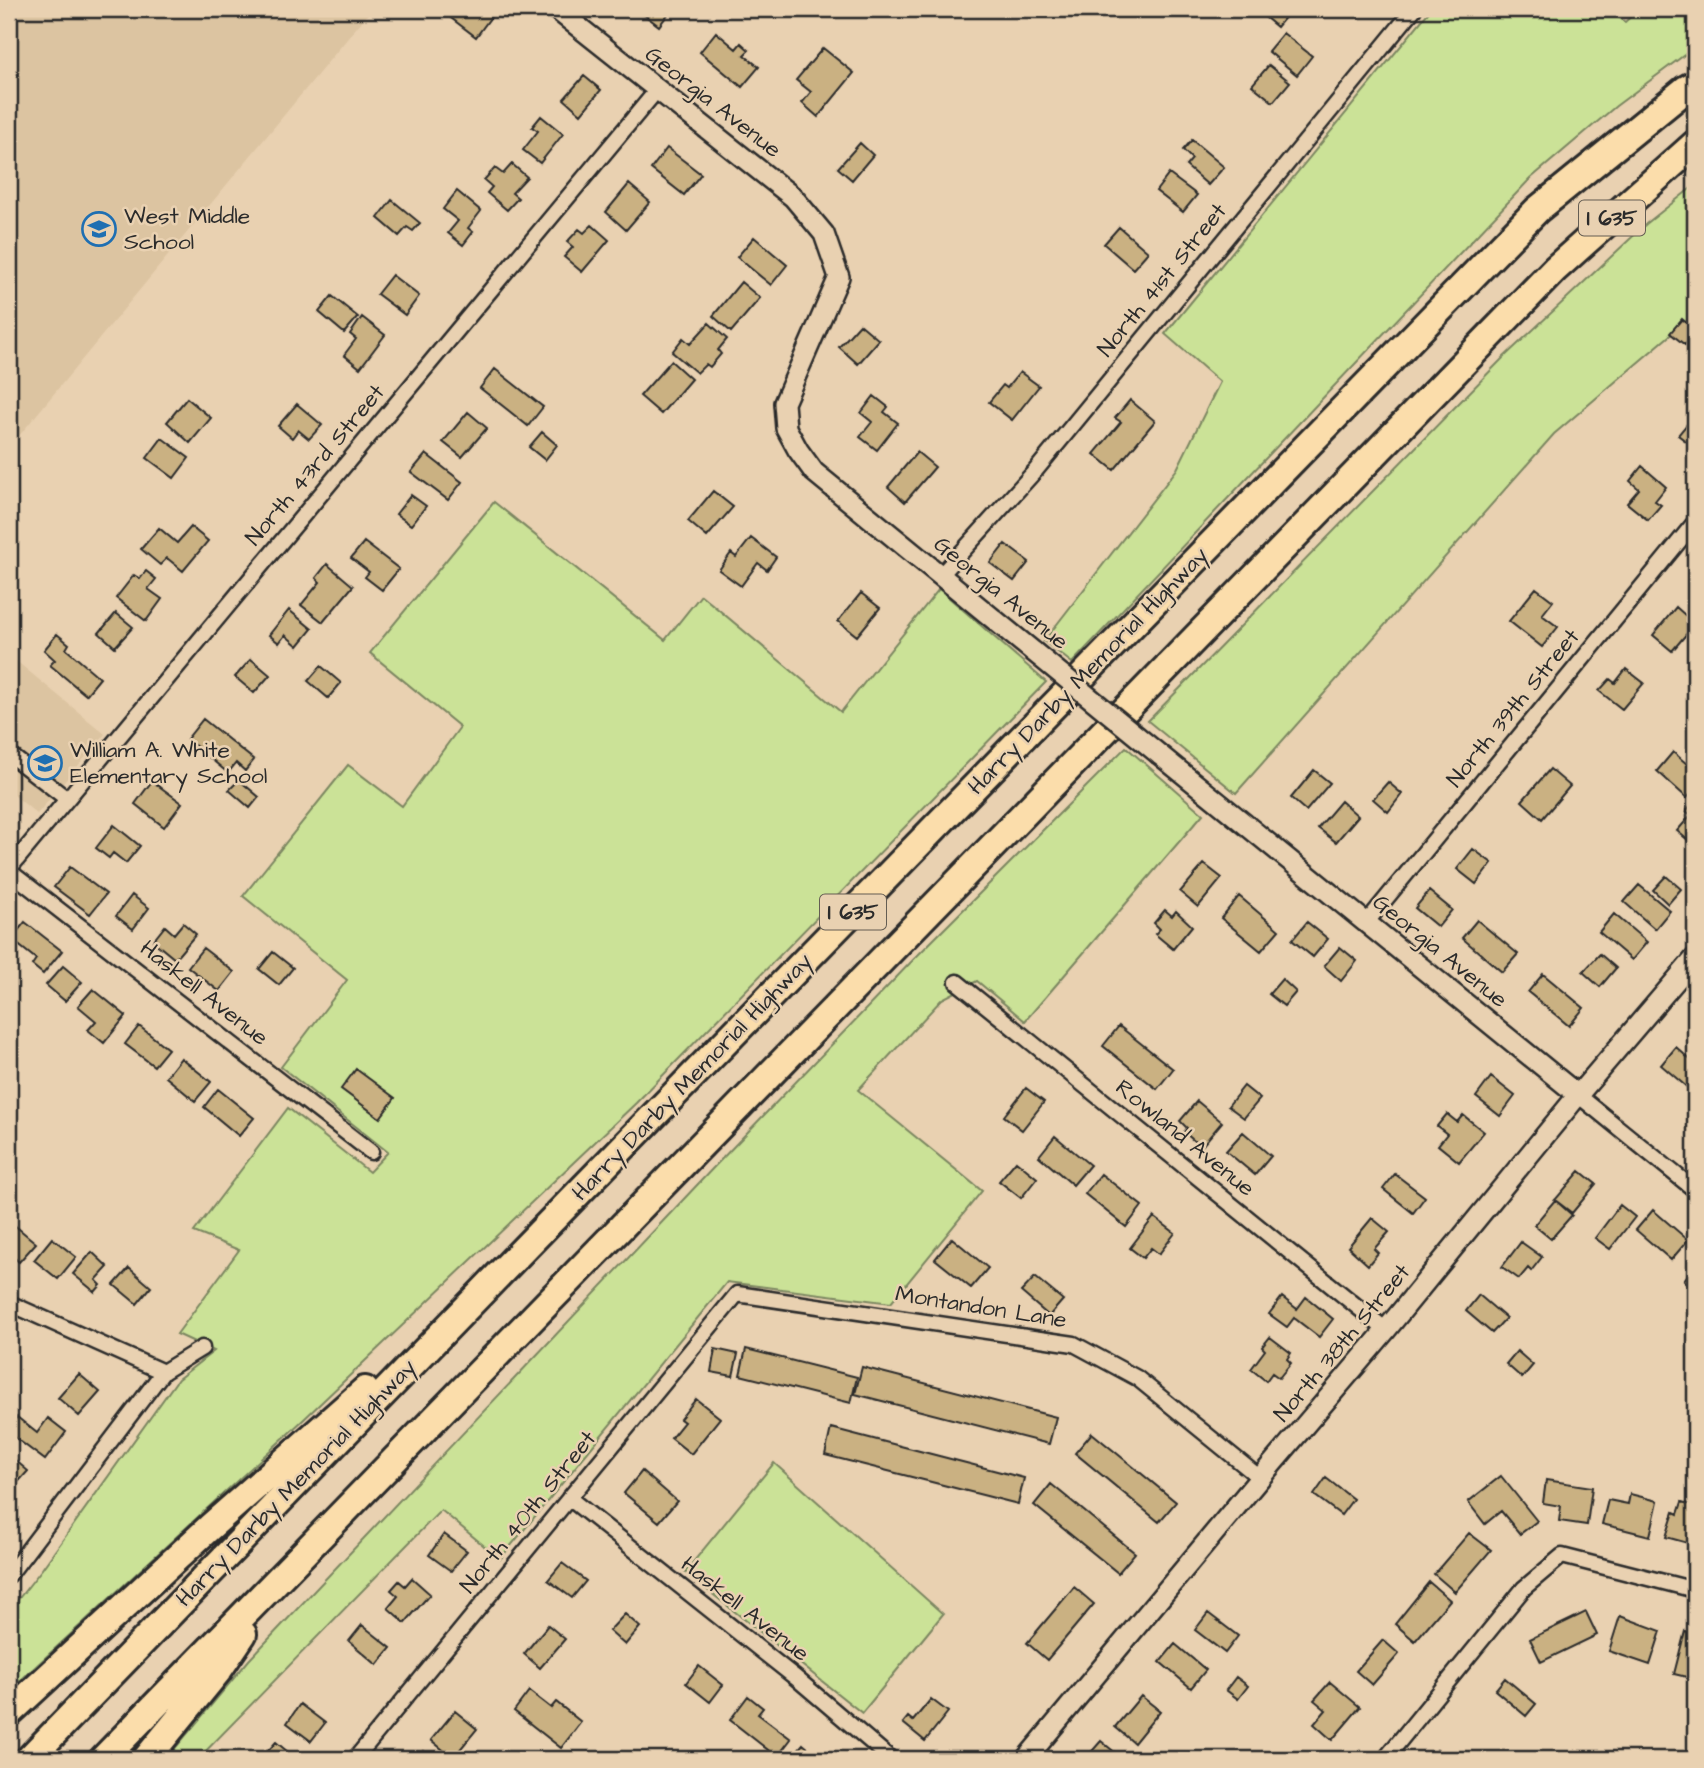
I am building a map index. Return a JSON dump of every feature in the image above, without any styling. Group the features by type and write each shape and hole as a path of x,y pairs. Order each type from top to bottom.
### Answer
{"highway":[{"name":"Harry Darby Memorial Highway","path":"29,1759 1537,210 1695,84"},
{"name":"I 635","path":"103,1759 1555,269 1695,144"},
{"path":"9,1713 210,1527 513,1259"},
{"path":"145,1759 218,1671 284,1574"}],"street":[{"name":"Georgia Avenue","path":"556,9 793,197 824,234 839,277 784,403 786,428 814,472 1695,1190"},
{"name":"North 41st Street","path":"941,575 1036,470 1414,9"},
{"name":"North 43rd Street","path":"9,870 657,90"},
{"name":"North 39th Street","path":"1366,923 1695,522"},
{"path":"9,754 67,799"},
{"name":"Haskell Avenue","path":"9,870 371,1152"},
{"name":"North 38th Street","path":"1026,1759 1695,958"},
{"name":"Rowland Avenue","path":"957,982 1386,1330"},
{"name":"Montandon Lane","path":"737,1294 1074,1345 1137,1378 1260,1478"},
{"name":"North 40th Street","path":"355,1759 737,1294"},
{"path":"9,1303 163,1372"},
{"path":"9,1576 163,1372 202,1348"},
{"name":"Haskell Avenue","path":"569,1498 796,1678 891,1759"},
{"path":"1385,1759 1524,1588 1562,1556 1695,1590"}],"shaded area":[{"name":"West Middle School","path":"9,9 371,10 9,448"},
{"name":"William A. White Elementary School","path":"9,655 105,734 37,814 9,791"}],"green space":[{"path":"1431,9 1608,9 1625,22 1639,9 1695,9 1695,47 1616,106 1530,179 1072,663 1044,641 1177,469 1220,382 1165,334"},
{"path":"1695,185 1695,314 1554,434 1236,793 1148,721 1503,358 1646,224"},
{"path":"494,502 665,640 701,595 841,712 939,589 1046,682 636,1103 302,1421 9,1691 9,1611 178,1379 214,1351 177,1334 239,1250 194,1232 288,1108 369,1172 388,1152 281,1067 347,980 243,896 348,765 402,806 460,727 370,653"},
{"path":"1126,747 1203,814 1025,1021 977,981 942,999 858,1090 982,1191 891,1303 727,1282 500,1559 441,1510 198,1759 166,1759 249,1660 715,1166 915,958"},
{"path":"774,1463 943,1614 862,1713 685,1572"}],"building":[{"path":"458,9 486,9 493,14 476,37 451,18"},
{"path":"645,9 672,9 659,26 642,13"},
{"path":"1264,9 1291,10 1277,27 1260,13"},
{"path":"716,32 736,49 741,43 749,50 744,55 759,67 742,87 700,52"},
{"path":"1283,33 1312,56 1297,75 1268,51"},
{"path":"823,48 854,73 818,117 802,103 811,92 796,80"},
{"path":"1269,65 1290,82 1273,102 1252,85"},
{"path":"584,76 601,90 581,114 564,99"},
{"path":"541,116 563,134 540,163 523,150 538,131 532,127"},
{"path":"1192,140 1224,167 1208,185 1186,166 1192,159 1183,150"},
{"path":"860,143 873,155 852,180 838,168"},
{"path":"667,148 701,174 684,195 651,169"},
{"path":"512,164 527,177 512,193 518,198 507,210 487,193 492,187 484,180 495,168 503,174"},
{"path":"1169,174 1197,195 1183,212 1156,191"},
{"path":"629,184 650,202 626,230 606,212"},
{"path":"457,191 481,211 468,228 473,232 463,245 448,233 458,221 443,209"},
{"path":"392,200 420,223 413,231 407,227 399,236 378,218"},
{"path":"592,225 609,240 582,272 564,257 573,247 567,242 579,229 584,233"},
{"path":"1119,227 1148,252 1133,269 1104,244"},
{"path":"754,237 787,265 771,285 737,257"},
{"path":"392,275 419,296 405,315 377,294"},
{"path":"741,282 760,298 731,332 713,316"},
{"path":"332,296 358,317 344,333 319,312"},
{"path":"362,317 385,335 360,368 344,355 356,339 350,334"},
{"path":"1682,319 1695,330 1685,345 1670,333"},
{"path":"709,323 727,339 718,350 721,354 710,367 706,364 697,373 672,352 683,338 690,344"},
{"path":"860,324 879,340 858,364 839,347"},
{"path":"671,361 691,379 661,414 640,396"},
{"path":"495,369 543,407 528,426 480,388"},
{"path":"1020,372 1039,386 1012,420 989,402 1003,385 1007,388"},
{"path":"874,396 888,407 884,412 898,423 877,450 860,437 872,422 861,413"},
{"path":"187,398 211,418 190,443 167,422"},
{"path":"1130,400 1155,421 1114,470 1094,454 1121,422 1115,418"},
{"path":"297,404 322,425 309,439 298,430 292,438 278,426"},
{"path":"468,412 487,428 462,457 443,442"},
{"path":"1692,418 1695,420 1695,448 1678,435"},
{"path":"542,432 557,445 545,460 529,447"},
{"path":"162,438 189,458 174,478 147,458"},
{"path":"917,452 935,467 905,502 888,487"},
{"path":"426,454 462,482 448,500 411,472"},
{"path":"1642,466 1666,487 1655,501 1661,505 1648,520 1627,503 1639,489 1630,481"},
{"path":"713,491 733,507 707,537 688,521"},
{"path":"411,495 426,506 411,525 396,514"},
{"path":"191,527 208,541 183,571 167,558 160,565 141,549 159,528 177,543"},
{"path":"751,538 776,557 767,570 758,563 741,586 719,570 731,553 736,557"},
{"path":"364,542 399,569 382,590 365,577 369,572 351,558"},
{"path":"1005,544 1029,562 1014,581 990,563"},
{"path":"327,564 353,586 323,622 301,605 320,582 316,578"},
{"path":"146,571 156,579 148,589 162,599 146,621 116,598 134,575 140,579"},
{"path":"1536,588 1553,601 1542,615 1558,627 1542,647 1509,621"},
{"path":"861,593 880,608 857,636 838,621"},
{"path":"1676,607 1695,624 1672,651 1653,635"},
{"path":"289,610 312,629 298,646 285,635 279,643 269,635"},
{"path":"116,613 133,627 115,647 99,633"},
{"path":"57,634 69,644 66,649 100,678 86,695 50,665 55,660 44,650"},
{"path":"251,659 270,675 254,693 235,677"},
{"path":"321,666 341,683 328,698 308,681"},
{"path":"1626,669 1644,683 1622,709 1599,691 1610,679 1615,683"},
{"path":"203,719 254,760 245,771 236,763 228,773 187,739"},
{"path":"1673,752 1695,771 1695,788 1687,798 1657,771"},
{"path":"1550,769 1570,786 1542,819 1522,801"},
{"path":"1314,770 1330,783 1306,811 1291,798"},
{"path":"239,780 259,797 250,808 229,790"},
{"path":"152,781 182,803 164,827 135,804"},
{"path":"1388,782 1402,794 1388,812 1373,799"},
{"path":"1695,800 1695,846 1677,831 1691,815 1686,811"},
{"path":"1341,801 1358,816 1336,842 1318,828"},
{"path":"114,825 140,846 126,863 113,853 109,858 96,848"},
{"path":"1473,849 1492,863 1476,884 1457,869"},
{"path":"1204,864 1222,878 1198,907 1180,892"},
{"path":"70,867 106,894 90,914 54,887"},
{"path":"1666,876 1681,889 1668,904 1653,890"},
{"path":"1639,885 1670,911 1655,929 1624,902"},
{"path":"1429,891 1452,910 1438,927 1415,908"},
{"path":"132,895 149,908 133,929 116,916"},
{"path":"1239,896 1279,930 1261,951 1221,918"},
{"path":"1165,910 1172,916 1176,911 1192,926 1173,949 1155,934 1160,929 1154,923"},
{"path":"1614,914 1647,942 1632,960 1599,932"},
{"path":"1477,920 1518,954 1502,972 1462,938"},
{"path":"25,922 62,951 43,974 32,965 36,959 11,939"},
{"path":"1307,922 1328,939 1313,957 1292,940"},
{"path":"183,923 196,934 175,959 153,941 165,926 174,934"},
{"path":"1340,947 1357,961 1341,981 1324,966"},
{"path":"203,948 234,972 219,991 188,967"},
{"path":"273,952 293,968 279,985 259,969"},
{"path":"1600,954 1616,968 1600,987 1583,972"},
{"path":"63,966 82,982 65,1001 46,985"},
{"path":"1543,974 1584,1008 1569,1026 1528,992"},
{"path":"1282,979 1296,992 1284,1006 1269,994"},
{"path":"93,989 126,1016 104,1043 88,1030 96,1021 78,1006"},
{"path":"139,1026 168,1049 154,1066 125,1044"},
{"path":"1119,1026 1173,1069 1157,1089 1103,1046"},
{"path":"1676,1047 1695,1064 1695,1094 1661,1065"},
{"path":"181,1058 211,1082 195,1101 166,1077"},
{"path":"356,1069 395,1098 380,1118 341,1089"},
{"path":"1491,1077 1515,1096 1500,1116 1476,1097"},
{"path":"1244,1086 1260,1099 1244,1118 1228,1106"},
{"path":"1026,1088 1044,1102 1022,1130 1004,1116"},
{"path":"218,1089 254,1118 239,1136 204,1107"},
{"path":"1197,1101 1222,1122 1201,1147 1184,1132 1187,1128 1180,1121"},
{"path":"1447,1114 1457,1122 1463,1115 1484,1132 1459,1162 1438,1145 1447,1134 1437,1126"},
{"path":"1243,1132 1271,1156 1255,1175 1226,1151"},
{"path":"1055,1136 1090,1165 1073,1185 1039,1156"},
{"path":"1016,1161 1037,1178 1021,1198 999,1181"},
{"path":"1580,1171 1596,1184 1572,1213 1555,1200"},
{"path":"1101,1174 1142,1206 1126,1227 1085,1194"},
{"path":"1395,1174 1425,1197 1413,1213 1383,1189"},
{"path":"1555,1200 1572,1215 1551,1239 1534,1225"},
{"path":"1620,1205 1635,1217 1610,1249 1595,1238"},
{"path":"1653,1210 1688,1240 1671,1260 1636,1230"},
{"path":"1154,1217 1175,1233 1159,1254 1151,1248 1143,1258 1130,1248"},
{"path":"1372,1218 1389,1232 1374,1249 1378,1253 1368,1265 1348,1247"},
{"path":"13,1224 36,1243 19,1262 9,1253 9,1230"},
{"path":"52,1238 76,1257 58,1279 34,1260"},
{"path":"952,1238 988,1268 971,1288 935,1259"},
{"path":"1521,1242 1542,1257 1531,1271 1528,1268 1519,1279 1502,1267"},
{"path":"92,1252 108,1267 96,1280 101,1285 95,1292 73,1274"},
{"path":"1695,1266 1695,1290 1684,1280"},
{"path":"129,1268 151,1287 137,1304 114,1285"},
{"path":"1035,1277 1063,1300 1049,1316 1021,1292"},
{"path":"1479,1295 1506,1318 1492,1333 1466,1311"},
{"path":"1282,1297 1297,1309 1306,1297 1333,1319 1319,1337 1294,1318 1287,1327 1269,1314"},
{"path":"1270,1337 1291,1353 1287,1359 1291,1363 1279,1378 1272,1373 1266,1381 1251,1369 1265,1350 1262,1347"},
{"path":"715,1349 738,1354 733,1376 711,1372"},
{"path":"746,1349 857,1377 851,1403 740,1375"},
{"path":"1517,1351 1533,1365 1522,1378 1506,1364"},
{"path":"862,1367 1056,1417 1049,1444 855,1394"},
{"path":"79,1374 100,1392 79,1416 58,1398"},
{"path":"696,1399 720,1418 691,1454 671,1438 684,1422 680,1419"},
{"path":"17,1417 37,1433 48,1418 66,1432 45,1460 9,1433 9,1428"},
{"path":"831,1428 1024,1478 1018,1504 825,1455"},
{"path":"1092,1433 1176,1502 1159,1522 1075,1453"},
{"path":"15,1460 28,1471 11,1490 9,1467"},
{"path":"642,1471 677,1501 659,1522 624,1493"},
{"path":"1501,1476 1537,1521 1520,1534 1501,1511 1485,1524 1468,1502"},
{"path":"1326,1478 1353,1499 1341,1515 1314,1495"},
{"path":"1546,1480 1592,1487 1587,1525 1559,1521 1561,1506 1543,1503"},
{"path":"1051,1484 1135,1553 1118,1573 1034,1505"},
{"path":"1630,1494 1658,1501 1650,1536 1602,1524 1608,1500 1628,1504"},
{"path":"1682,1502 1695,1506 1695,1545 1666,1537 1674,1512 1678,1514"},
{"path":"1469,1533 1491,1550 1455,1592 1434,1574"},
{"path":"444,1534 467,1551 451,1571 429,1555"},
{"path":"562,1563 586,1581 572,1598 548,1580"},
{"path":"412,1578 430,1594 405,1623 388,1608 398,1596 391,1590 399,1581 405,1586"},
{"path":"1429,1582 1450,1600 1415,1641 1395,1624"},
{"path":"1074,1587 1094,1604 1047,1660 1027,1643"},
{"path":"1586,1612 1597,1635 1541,1662 1530,1639"},
{"path":"1208,1613 1238,1636 1225,1653 1195,1630"},
{"path":"625,1614 640,1627 625,1645 609,1631"},
{"path":"1620,1616 1661,1631 1650,1665 1609,1651"},
{"path":"362,1625 391,1648 377,1665 349,1641"},
{"path":"548,1625 565,1639 540,1668 524,1654"},
{"path":"1685,1631 1695,1634 1695,1679 1674,1674"},
{"path":"1383,1640 1399,1654 1372,1685 1356,1671"},
{"path":"1175,1644 1206,1670 1191,1688 1160,1662"},
{"path":"699,1666 723,1685 710,1702 686,1683"},
{"path":"1236,1677 1248,1686 1238,1699 1226,1690"},
{"path":"1505,1678 1536,1704 1526,1716 1495,1690"},
{"path":"1330,1682 1360,1707 1332,1740 1314,1724 1326,1710 1314,1700"},
{"path":"529,1691 551,1708 556,1702 581,1722 561,1748 514,1711"},
{"path":"748,1696 763,1708 758,1714 791,1739 777,1757 730,1720"},
{"path":"1141,1696 1160,1711 1134,1743 1115,1727"},
{"path":"931,1699 948,1712 925,1741 903,1723 908,1717 913,1721"},
{"path":"300,1704 325,1723 311,1741 287,1723"},
{"path":"455,1711 477,1729 453,1758 431,1740"},
{"path":"1101,1741 1123,1759 1086,1758"},
{"path":"276,1742 294,1757 261,1759"},
{"path":"803,1744 821,1759 790,1759"},
{"path":"1437,1750 1448,1759 1429,1759"},
{"path":"423,1751 434,1759 416,1759"}],"place":[{"name":"West Middle School","path":"99,229"},
{"name":"William A. White Elementary School","path":"45,763"}]}
